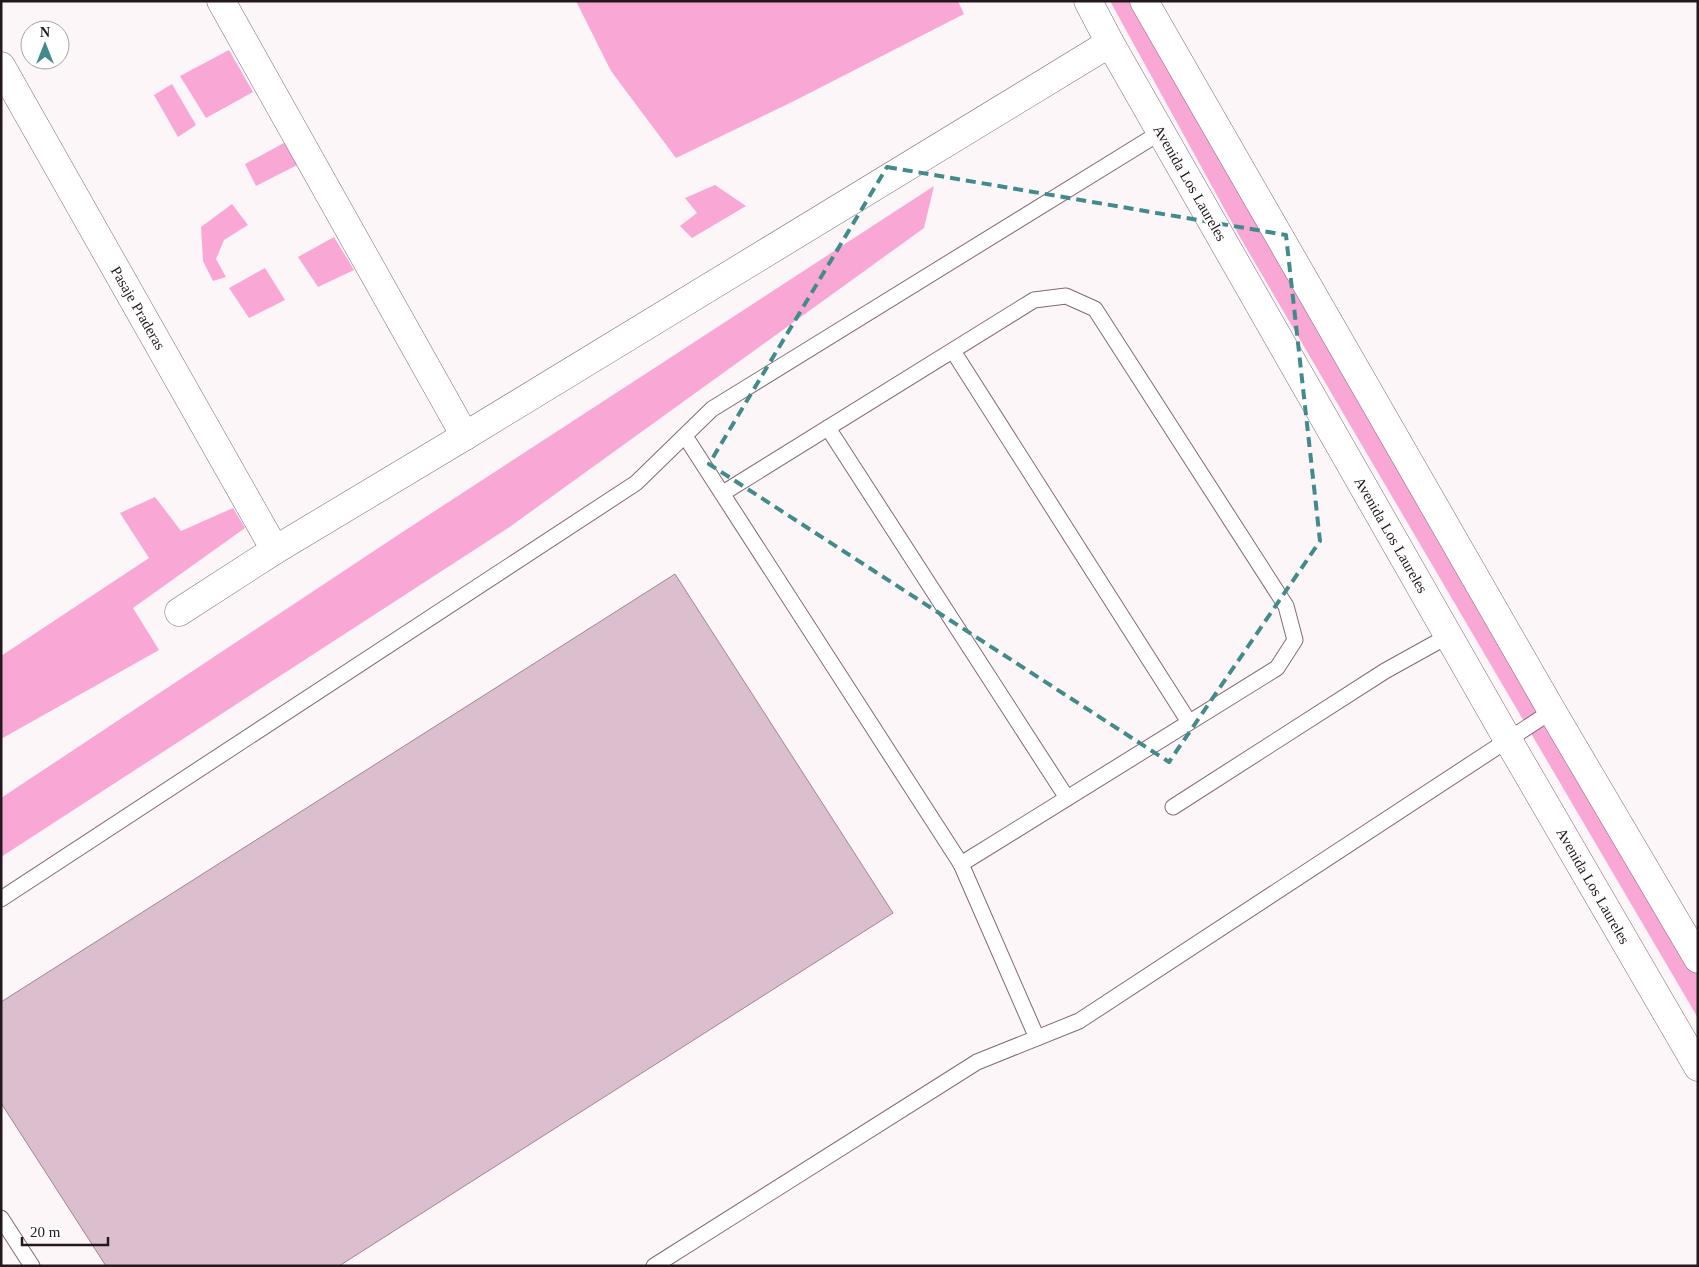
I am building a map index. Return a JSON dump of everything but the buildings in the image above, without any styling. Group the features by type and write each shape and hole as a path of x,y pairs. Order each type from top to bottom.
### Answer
{"street":[{"path":"221,1 465,436"},
{"name":"Avenida Los Laureles","path":"1088,1 1110,43 1448,636 1698,1067"},
{"path":"1144,1 1552,711 1698,959"},
{"path":"179,612 275,550 1110,43"},
{"name":"Pasaje Praderas","path":"1,66 275,550"}],"lane":[{"path":"1,899 636,483 712,409 1161,132"},
{"path":"723,493 1034,300 1066,296 1095,309 1281,598 1286,606 1295,640 1277,668 961,864"},
{"path":"953,351 1189,722"},
{"path":"828,428 1067,798"},
{"path":"685,436 961,864 1037,1038"},
{"path":"1173,807 1385,671 1448,636"},
{"path":"654,1266 977,1062 1079,1021 1552,711"},
{"path":"1,1218 32,1266"}],"highlighted area":[{"path":"887,167 1286,235 1320,541 1169,762 709,464"}],"shaded area":[{"path":"576,1 958,1 964,14 796,100 676,158 611,71"},
{"path":"1110,1 1143,1 1698,961 1698,1018 1241,239"},
{"path":"229,50 253,92 206,118 180,76"},
{"path":"172,84 196,125 178,137 154,95"},
{"path":"293,138 307,160 256,186 245,164"},
{"path":"715,185 746,206 692,238 680,226 697,213 685,198"},
{"path":"934,186 924,228 511,526 1,857 1,798 401,533"},
{"path":"232,204 248,225 224,240 216,259 226,277 213,281 203,261 201,227"},
{"path":"334,237 354,270 318,287 298,257"},
{"path":"265,268 285,300 249,318 229,288"},
{"path":"155,497 181,531 233,508 245,528 133,608 159,650 1,739 1,656 149,558 120,513"}]}
